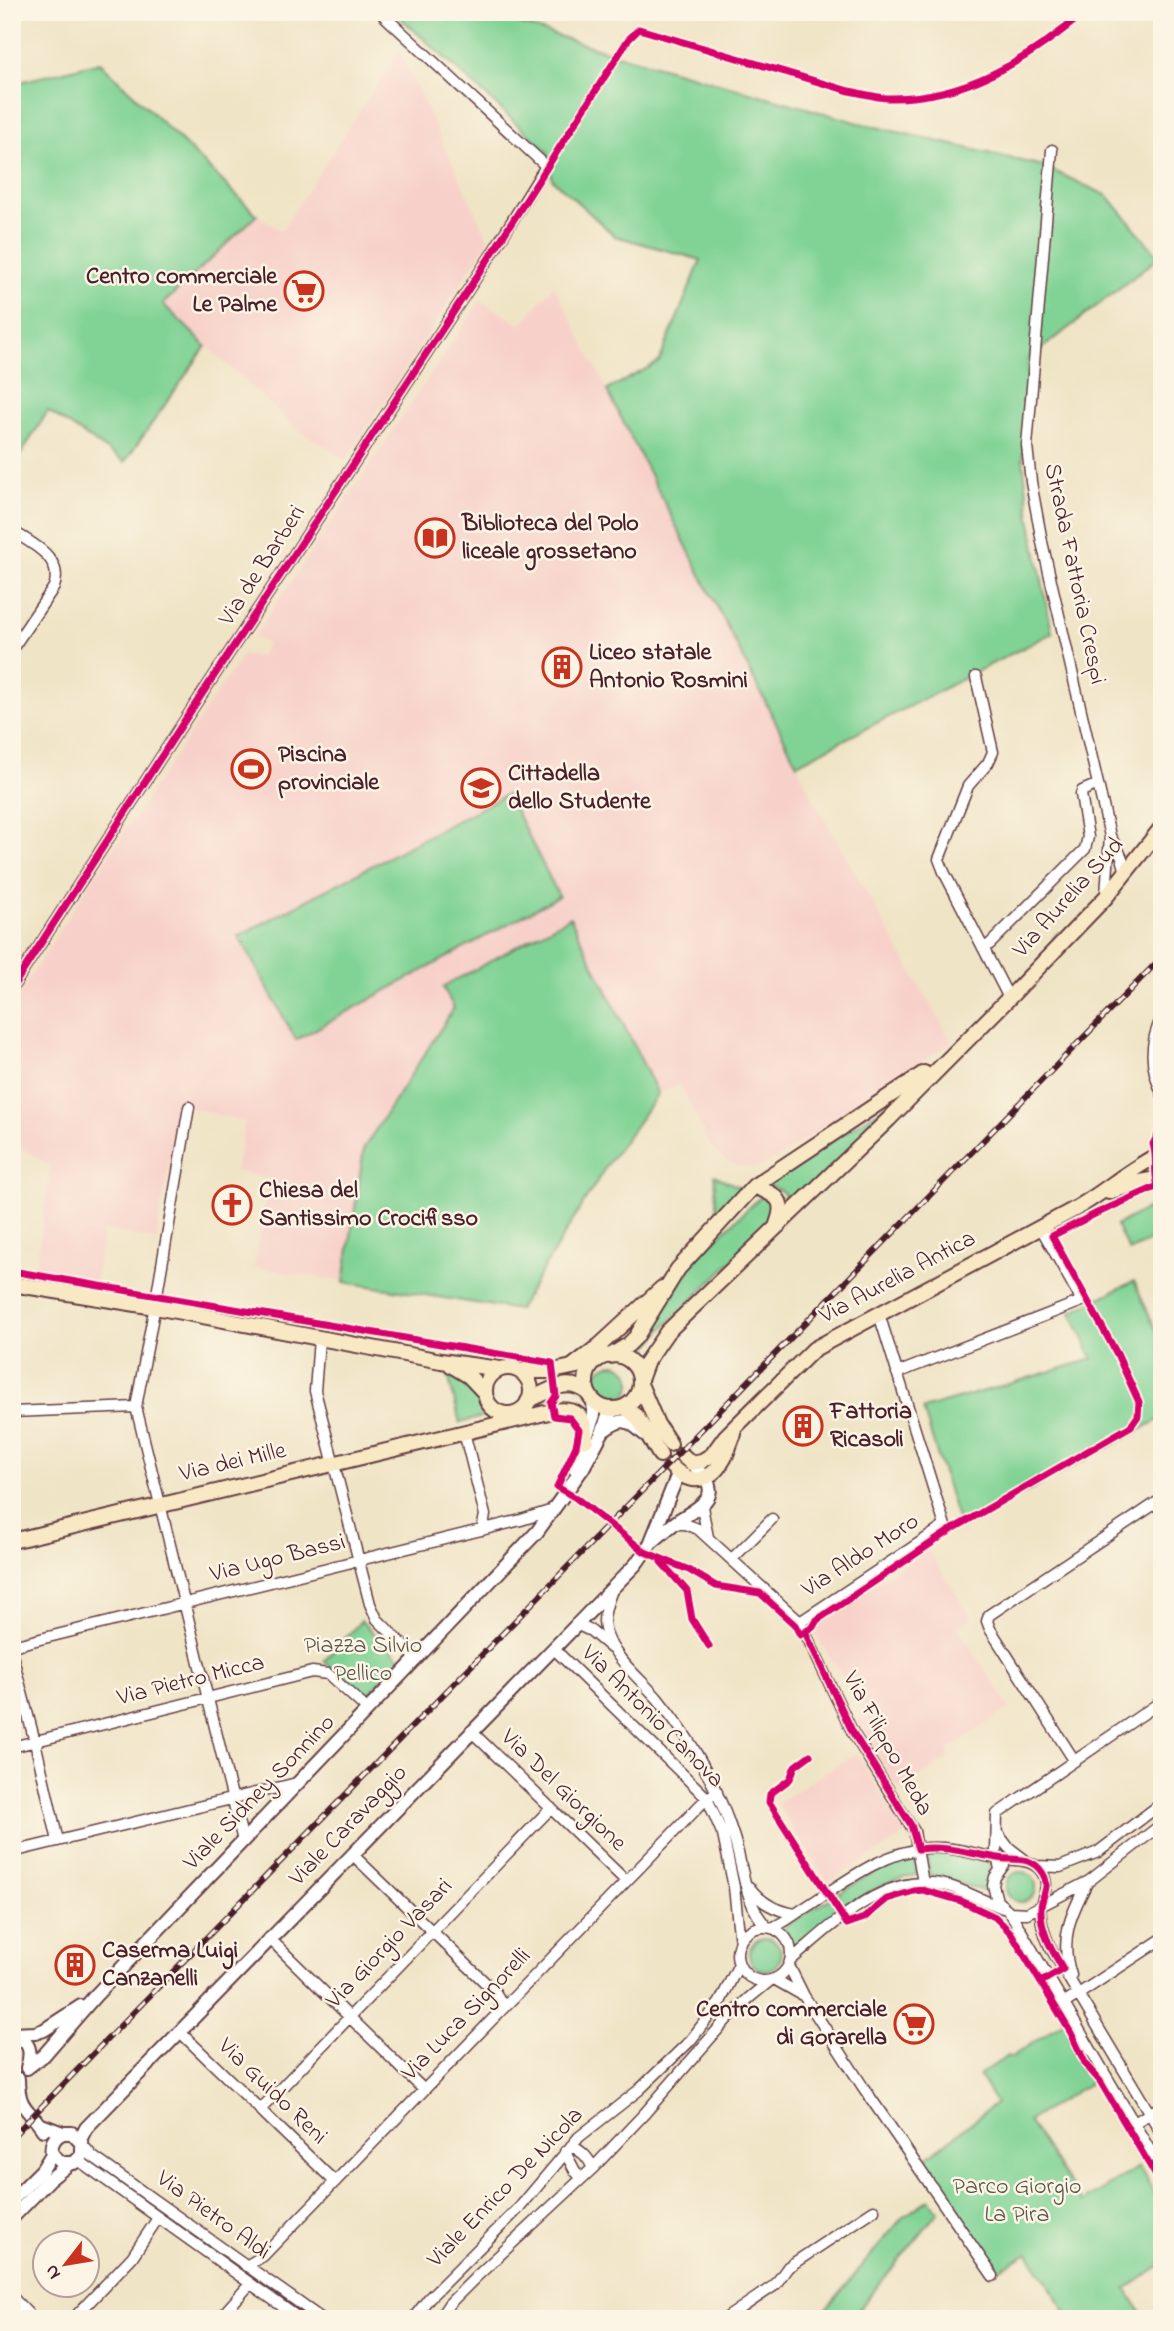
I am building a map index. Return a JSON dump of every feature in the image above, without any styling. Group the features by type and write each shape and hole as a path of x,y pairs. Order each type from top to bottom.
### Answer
{"main road":[{"name":"Via Aurelia Sud","path":"956,1051 1106,897 1162,827"},
{"path":"573,1366 669,1282 703,1240 754,1186 956,1051"},
{"path":"619,1408 634,1399 647,1361 667,1332 956,1051"},
{"name":"Via Aurelia Antica","path":"687,1459 702,1461 712,1455 724,1437 814,1349 1098,1196 1129,1171 1162,1153"},
{"name":"Via Aurelia Antica","path":"1098,1196 1140,1182 1162,1178"},
{"path":"754,1186 769,1192 778,1200 782,1213 777,1224"},
{"path":"519,1371 553,1371 604,1358 628,1345 644,1328 669,1282"},
{"path":"12,1284 155,1307 445,1362 500,1369 513,1368 529,1381 531,1395 520,1410 502,1413 492,1408 485,1393 469,1376 445,1362"},
{"path":"528,1401 550,1389 568,1384 582,1387 590,1396 604,1408 619,1408 637,1417 649,1438 665,1450 636,1368 628,1360 604,1358 587,1375 590,1396"},
{"path":"485,1393 488,1378 500,1369"},
{"path":"465,1432 564,1409 577,1413 583,1420 586,1440"},
{"name":"Via dei Mille","path":"12,1541 160,1503 465,1432 502,1413"},
{"name":"Via Aurelia Antica","path":"705,1478 721,1464 738,1424"},
{"path":"675,1470 694,1480 705,1478"}],"street":[{"name":"Via de Barberi","path":"12,988 70,908 183,723 393,407 546,166 380,12"},
{"name":"Strada Fattoria Crespi","path":"1052,150 1027,446 1028,465 1042,542 1110,836 1106,897"},
{"path":"12,531 52,559 57,577 52,591 12,649"},
{"name":"Via Aurelia Sud","path":"976,677 993,752 988,763 968,786 939,859 1009,998"},
{"name":"Via Aurelia Sud","path":"983,948 1085,849 1088,837 1081,794 1098,784"},
{"name":"Strada Fattoria Crespi","path":"1110,836 1122,854 1125,874"},
{"path":"1122,854 1139,855"},
{"path":"1110,862 1115,871 1125,874"},
{"path":"1162,1017 1153,1039 1151,1058 1153,1072 1162,1093"},
{"path":"1162,1041 1162,1070"},
{"path":"189,1107 136,1407 243,1841"},
{"path":"879,1314 897,1373 1082,1301 1041,1228"},
{"path":"319,1339 315,1391 373,1612 417,1658"},
{"name":"Via Aldo Moro","path":"800,1622 945,1526 897,1373"},
{"name":"Viale Sidney Sonnino","path":"566,1492 594,1415 590,1396"},
{"path":"12,1412 136,1407"},
{"name":"Viale Sidney Sonnino","path":"15,2081 51,2047 94,1996 497,1576 553,1510 603,1432 607,1418 619,1408"},
{"path":"603,1432 616,1422 626,1421 634,1424 649,1438"},
{"path":"465,1432 485,1515 482,1530"},
{"path":"687,1459 705,1478 710,1491 702,1507 708,1537"},
{"name":"Viale Caravaggio","path":"650,1544 675,1470"},
{"path":"1074,1760 990,1629 987,1621 989,1615 1162,1499"},
{"name":"Viale Caravaggio","path":"73,2162 83,2152 81,2142 86,2127 636,1564 650,1544 674,1524 702,1507"},
{"name":"Via Ugo Bassi","path":"12,1646 553,1510"},
{"path":"732,1559 772,1519"},
{"path":"674,1524 692,1526 708,1537 800,1622"},
{"name":"Via Antonio Canova","path":"612,1588 604,1622 607,1636 619,1655"},
{"name":"Via Filippo Meda","path":"800,1622 853,1733 911,1825 923,1883"},
{"name":"Via Antonio Canova","path":"576,1624 591,1632 619,1655 685,1734 734,1838 754,1908 769,1928"},
{"name":"Via Antonio Canova","path":"553,1648 712,1795 734,1887 740,1943"},
{"path":"12,1655 36,1742 58,1841"},
{"name":"Via Pietro Micca","path":"12,1747 321,1671 328,1674 368,1710"},
{"path":"1162,1701 997,1814 995,1821 998,1833 998,1864 993,1885 994,1894 1065,2003 1162,2171"},
{"name":"Via Del Giorgione","path":"471,1731 626,1881"},
{"path":"12,1852 298,1783"},
{"name":"Via Luca Signorelli","path":"246,2266 263,2256 712,1795"},
{"path":"1162,1803 1098,1852 1060,1867 1027,1863 998,1864 958,1849 918,1849 890,1857 769,1928 751,1931 740,1943 739,1964 749,1976 763,1981 772,1980 780,1976 816,1938 883,1892 901,1885 923,1883 951,1887 1006,1910 1027,1913 1089,1881 1162,1824"},
{"name":"Via Giorgio Vasari","path":"260,2110 551,1808"},
{"path":"998,1833 1009,1847 1046,1880 1045,1897 1041,1904 1041,1919 1046,1938 1162,2134"},
{"path":"352,1854 495,1992 501,2001 501,2010"},
{"path":"745,1881 759,1899 780,1911 795,1914"},
{"path":"1079,1995 1069,1967 1066,1938 1069,1919 1089,1881"},
{"path":"769,1928 785,1937 791,1952 790,1963 804,1996 993,2276"},
{"path":"269,1938 424,2090"},
{"path":"1065,2003 1162,1939"},
{"name":"Viale Enrico De Nicola","path":"413,2319 429,2298 520,2207 568,2149 639,2090 690,2041 720,2002 739,1964"},
{"path":"772,1980 804,1996"},
{"name":"Viale Enrico De Nicola","path":"439,2319 449,2304 477,2276 593,2168 727,2019 748,1998 772,1980"},
{"name":"Viale Sidney Sonnino","path":"12,2035 44,2031 94,1996"},
{"name":"Via Guido Reni","path":"179,2032 335,2182"},
{"path":"12,2035 21,2038 30,2048 27,2068"},
{"path":"15,2081 19,2095 18,2107 39,2124 63,2133 72,2133 81,2142"},
{"path":"1134,2123 1162,2106"},
{"path":"39,2124 59,2162 73,2162"},
{"path":"12,2200 42,2170 55,2139 63,2133"},
{"name":"Via Pietro Aldi","path":"81,2142 92,2156 322,2319"},
{"path":"582,2178 575,2171 568,2149 580,2150 593,2168"},
{"path":"12,2218 50,2179 73,2162"},
{"name":"Via Pietro Aldi","path":"73,2162 158,2218 300,2319"},
{"path":"725,2319 775,2285 788,2267 874,2210"},
{"path":"73,2319 132,2257 158,2218"},
{"path":"219,2319 250,2284"},
{"path":"12,2297 33,2319"}],"shaded area":[{"path":"399,51 489,240 346,460 297,429 162,305 257,215 281,231"},
{"name":"Cittadella dello Studente","path":"554,285 821,813 952,1042 773,1161 757,1167 737,1166 722,1158 710,1146 680,1084 658,1094 607,1165 518,1310 254,1267 268,1178 235,1171 245,1122 180,1105 156,1240 104,1230 95,1281 35,1271 51,1166 12,1143 12,1006 69,915 243,654 260,657 267,643 254,637 480,301 521,325"},
{"path":"927,1549 972,1618 958,1628 1010,1708 947,1750 950,1757 900,1790 855,1720 865,1711 816,1635 819,1621"},
{"path":"856,1753 906,1834 828,1883 777,1803"}],"green space":[{"path":"394,12 482,12 609,52 859,123 1043,166 1108,196 1159,257 1029,359 1023,459 1030,518 1052,633 797,764 607,390 659,362 701,260 615,236 552,179 547,151"},
{"path":"100,62 257,215 163,304 206,346 125,462 48,411 12,468 12,84"},
{"path":"507,794 559,896 296,1040 239,936"},
{"path":"570,917 658,1094 607,1165 518,1310 344,1282 364,1148 454,1008 443,987"},
{"path":"900,1096 904,1096 789,1209 783,1192 767,1184"},
{"path":"714,1175 743,1189 717,1215"},
{"path":"761,1196 774,1202 774,1215 724,1269 664,1327 639,1359 627,1350 643,1334 697,1257"},
{"path":"1162,1201 1162,1235 1129,1251 1116,1225"},
{"path":"1134,1281 1162,1344 1162,1418 960,1528 923,1409 1093,1359 1071,1312"},
{"path":"613,1364 626,1369 631,1382 626,1395 613,1400 600,1395 595,1382 600,1369"},
{"path":"447,1371 465,1382 493,1414 460,1423"},
{"name":"Piazza Silvio Pellico","path":"361,1621 401,1659 364,1699 324,1661"},
{"path":"927,1853 951,1853 990,1862 989,1893 929,1874"},
{"path":"914,1858 917,1875 899,1879 867,1893 797,1949 784,1929 785,1926 886,1865 897,1859"},
{"path":"1021,1872 1027,1873 1035,1881 1035,1893 1027,1901 1021,1902 1015,1901 1007,1893 1006,1887 1007,1881 1015,1873"},
{"path":"765,1938 776,1943 781,1954 776,1965 765,1970 754,1965 749,1954 754,1943"},
{"name":"Parco Giorgio La Pira","path":"1066,2021 1100,2077 1028,2121 1082,2202 1139,2167 1162,2207 1162,2264 1126,2289 1145,2319 1071,2319 1028,2253 999,2270 924,2160 996,2103 979,2075"},
{"path":"929,2199 938,2212 851,2319 818,2319 902,2218"}],"railway":[{"path":"12,2137 1162,957"}],"cycle path":[{"path":"12,988 493,252 628,40 639,29 849,91 887,98 915,97 942,92 993,74 1041,46 1085,12"},
{"path":"12,1271 552,1363 556,1396 551,1403 554,1416 570,1418 579,1430 576,1446 557,1487 576,1498 645,1552 689,1570 716,1586 760,1593 795,1625 800,1635 813,1627 817,1620 951,1530 1131,1426 1138,1416 1139,1402 1117,1354 1052,1236 1158,1186 1153,1144 1162,1128"},
{"path":"661,1562 687,1591 692,1619 709,1646"},
{"path":"805,1632 853,1733 911,1825 918,1849 948,1849 1023,1860 1039,1868 1046,1886 1041,1905 1042,1925 1063,1969 1041,1982"},
{"path":"810,1755 795,1766 790,1779 770,1794 769,1802 847,1924 864,1918 887,1899 923,1890 961,1901 995,1917 1011,1933 1071,2033 1086,2065 1100,2081 1162,2186"}],"place":[{"name":"Centro commerciale Le Palme","path":"304,291"},
{"name":"Biblioteca del Polo liceale grossetano","path":"435,538"},
{"name":"Liceo statale Antonio Rosmini","path":"562,667"},
{"name":"Piscina provinciale","path":"251,769"},
{"name":"Cittadella dello Studente","path":"481,788"},
{"name":"Chiesa del Santissimo Crocifisso","path":"232,1205"},
{"name":"Fattoria Ricasoli","path":"803,1426"},
{"name":"Caserma Luigi Canzanelli","path":"75,1965"},
{"name":"Centro commerciale di Gorarella","path":"914,2024"}]}
